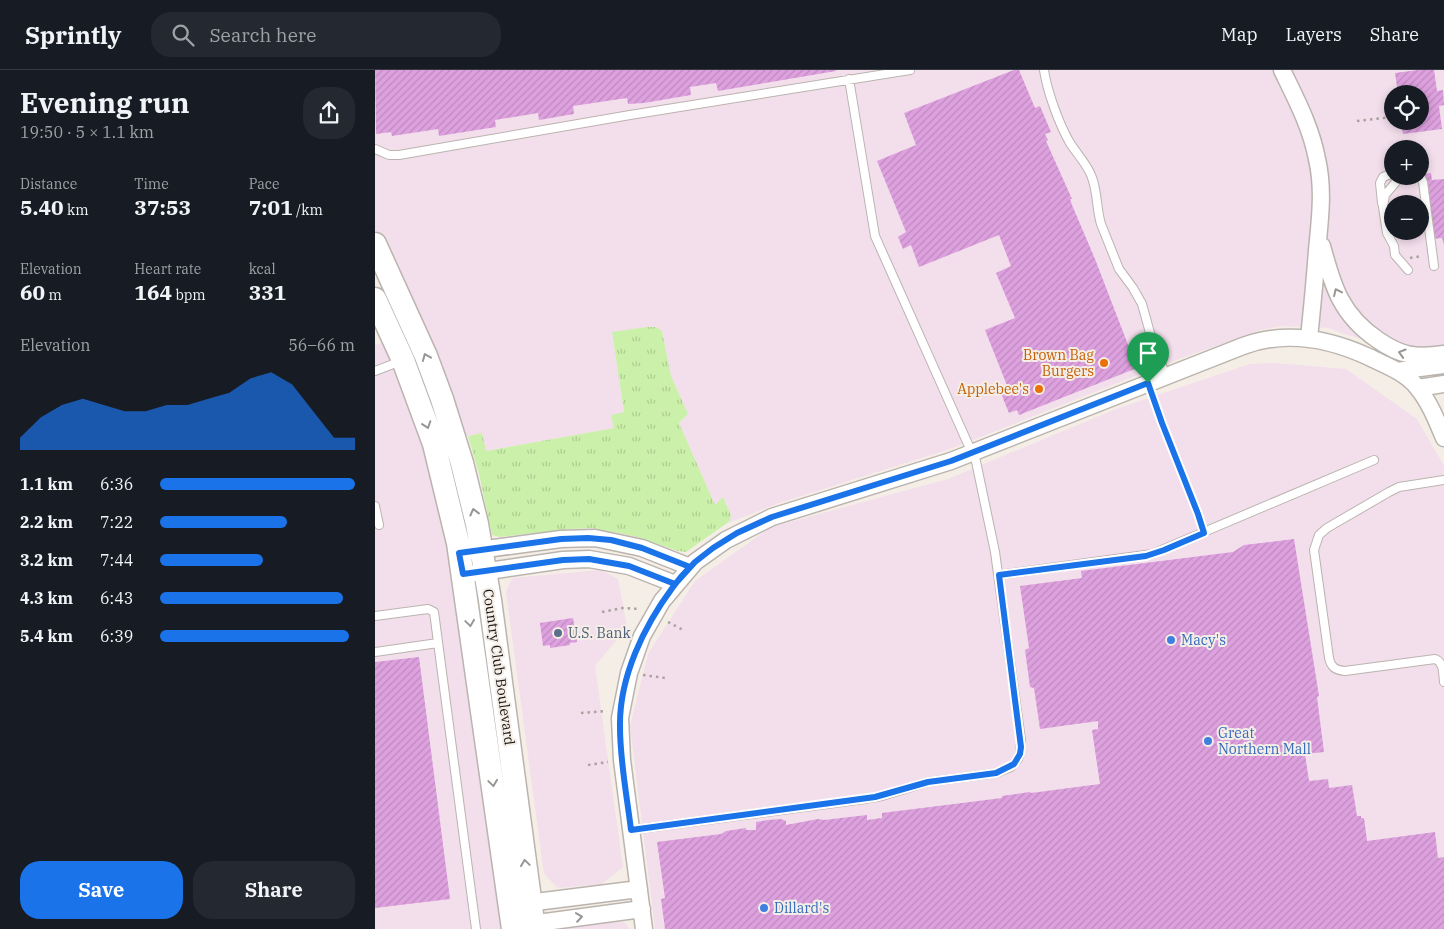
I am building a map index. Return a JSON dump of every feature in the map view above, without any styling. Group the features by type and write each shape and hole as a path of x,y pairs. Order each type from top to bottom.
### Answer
{"street":[{"path":"1282,70 1307,123 1317,157 1321,192 1319,235 1309,338"},
{"path":"1319,235 1328,271 1337,295 1353,320 1391,349 1401,353 1419,356 1444,354"},
{"name":"Country Club Boulevard","path":"375,244 426,356 442,399 462,464 482,549 522,919"},
{"name":"Country Club Boulevard","path":"375,299 403,360 434,444 461,563 522,919"},
{"path":"644,929 622,760 619,728 621,709 629,673 642,636 657,609 690,567 704,554 726,540 772,517 940,465 1250,343 1280,338 1309,338 1330,341 1383,363 1397,371 1418,388 1444,438"},
{"path":"1397,371 1444,365"},
{"path":"1418,388 1444,384"},
{"path":"461,563 482,549 561,539 595,538 642,548 690,567"},
{"path":"461,563 485,571 570,559 589,559 629,566 675,584"},
{"path":"522,919 639,889"},
{"path":"522,919 642,909"}],"lane":[{"path":"375,149 389,155 399,155 909,70"},
{"path":"1044,70 1049,93 1068,138 1091,176 1101,224 1119,270 1133,288 1141,304 1166,376"},
{"path":"631,830 875,797 921,784 996,773 1011,767 1020,754 1021,740 999,575 973,452 875,236 849,79"},
{"path":"1384,177 1380,183 1387,233 1394,246 1395,255 1408,270"},
{"path":"1383,207 1385,195 1393,185"},
{"path":"1423,185 1434,266"},
{"path":"375,371 403,360"},
{"path":"999,575 1146,556 1374,460"},
{"path":"1444,480 1399,487 1389,492 1327,528 1319,536 1314,550 1329,658 1333,667 1336,670 1345,671 1435,659 1439,660 1441,664 1444,682"},
{"path":"375,506 379,525"},
{"path":"375,616 431,609 434,612 476,929"},
{"path":"375,652 438,644"}],"path":[{"path":"1357,122 1384,118"},
{"path":"1408,258 1425,254"},
{"path":"1148,383 1204,533"},
{"path":"629,673 665,678"},
{"path":"581,713 621,709"},
{"path":"588,765 622,760"}],"shaded area":[{"path":"375,70 1444,70 1444,351 1429,353 1344,334 1330,328 1281,326 1261,330 1176,360 950,449 779,503 728,523 731,515 724,498 715,505 679,423 688,414 671,376 663,334 656,327 612,333 624,412 614,428 485,451 482,433 462,437 426,339 375,229"},
{"path":"383,343 410,410 424,452 447,542 502,929 375,929 375,345"},
{"path":"1275,363 1346,369 1417,419 1444,466 1444,929 655,929 630,726 648,654 695,581 771,527 948,479 1116,409 1250,364"},
{"path":"601,570 618,579 627,627 595,666 623,867 602,884 558,888 544,874 506,592 512,578"},
{"path":"602,922 624,922 630,929 567,929"}],"green space":[{"path":"656,327 662,331 671,376 688,414 679,423 715,505 723,497 731,515 730,521 686,552 638,537 593,528 500,537 492,535 479,474 468,436 482,433 486,451 614,428 611,415 624,412 612,332"}],"building":[{"path":"375,70 836,71 718,91 716,83 690,87 691,95 644,103 628,104 627,98 573,106 574,114 539,120 538,113 495,120 496,127 439,136 438,129 392,136 391,132 376,134"},
{"path":"1014,70 1019,70 1035,108 1040,106 1051,132 1045,134 1048,140 1046,141 1072,199 1070,199 1072,205 1137,368 1019,415 1017,410 1009,413 1000,391 1008,388 985,330 1015,318 996,273 1011,266 999,235 919,267 911,245 903,249 898,237 906,232 877,161 916,145 904,113"},
{"path":"1434,70 1437,91 1443,90 1444,105 1439,106 1442,129 1403,134 1402,130 1429,130 1429,85 1397,85 1395,73"},
{"path":"1429,173 1431,173 1432,180 1444,179 1444,245 1442,238 1432,239 1429,195 1428,187 1426,185 1429,185"},
{"name":"Great Northern Mall","path":"1294,539 1319,696 1317,697 1324,752 1305,754 1309,781 1328,779 1329,788 1352,785 1357,816 1364,818 1367,841 1435,832 1438,858 1444,857 1444,929 665,929 661,899 665,898 657,842 721,834 726,831 746,828 746,830 756,830 756,822 768,820 781,819 786,821 786,825 818,819 867,815 867,820 882,818 882,813 1100,784 1092,730 1098,729 1098,721 1040,729 1034,688 1030,687 1025,650 1029,648 1020,586 1082,578 1081,571 1233,552 1244,545"},
{"path":"573,618 577,642 550,648 550,645 543,646 540,623"},
{"path":"419,657 450,899 375,908 375,662"}],"place":[{"name":"Brown Bag Burgers","path":"1104,363"},
{"name":"Applebee's","path":"1039,389"},
{"name":"U.S. Bank","path":"558,633"},
{"name":"Macy's","path":"1171,640"},
{"name":"Great Northern Mall","path":"1208,741"},
{"name":"Dillard's","path":"764,908"}],"route":[{"path":"1148,383 940,465 772,517 737,533 704,554 695,562 675,584 629,566 589,559 563,560 463,574 459,553 579,537 604,539 635,546 690,567 675,584 657,609 642,636 633,659 625,690 619,728 631,830 875,797 928,782 996,773 1014,764 1018,759 1021,747 999,575 1146,556 1204,533 1148,383"}]}
